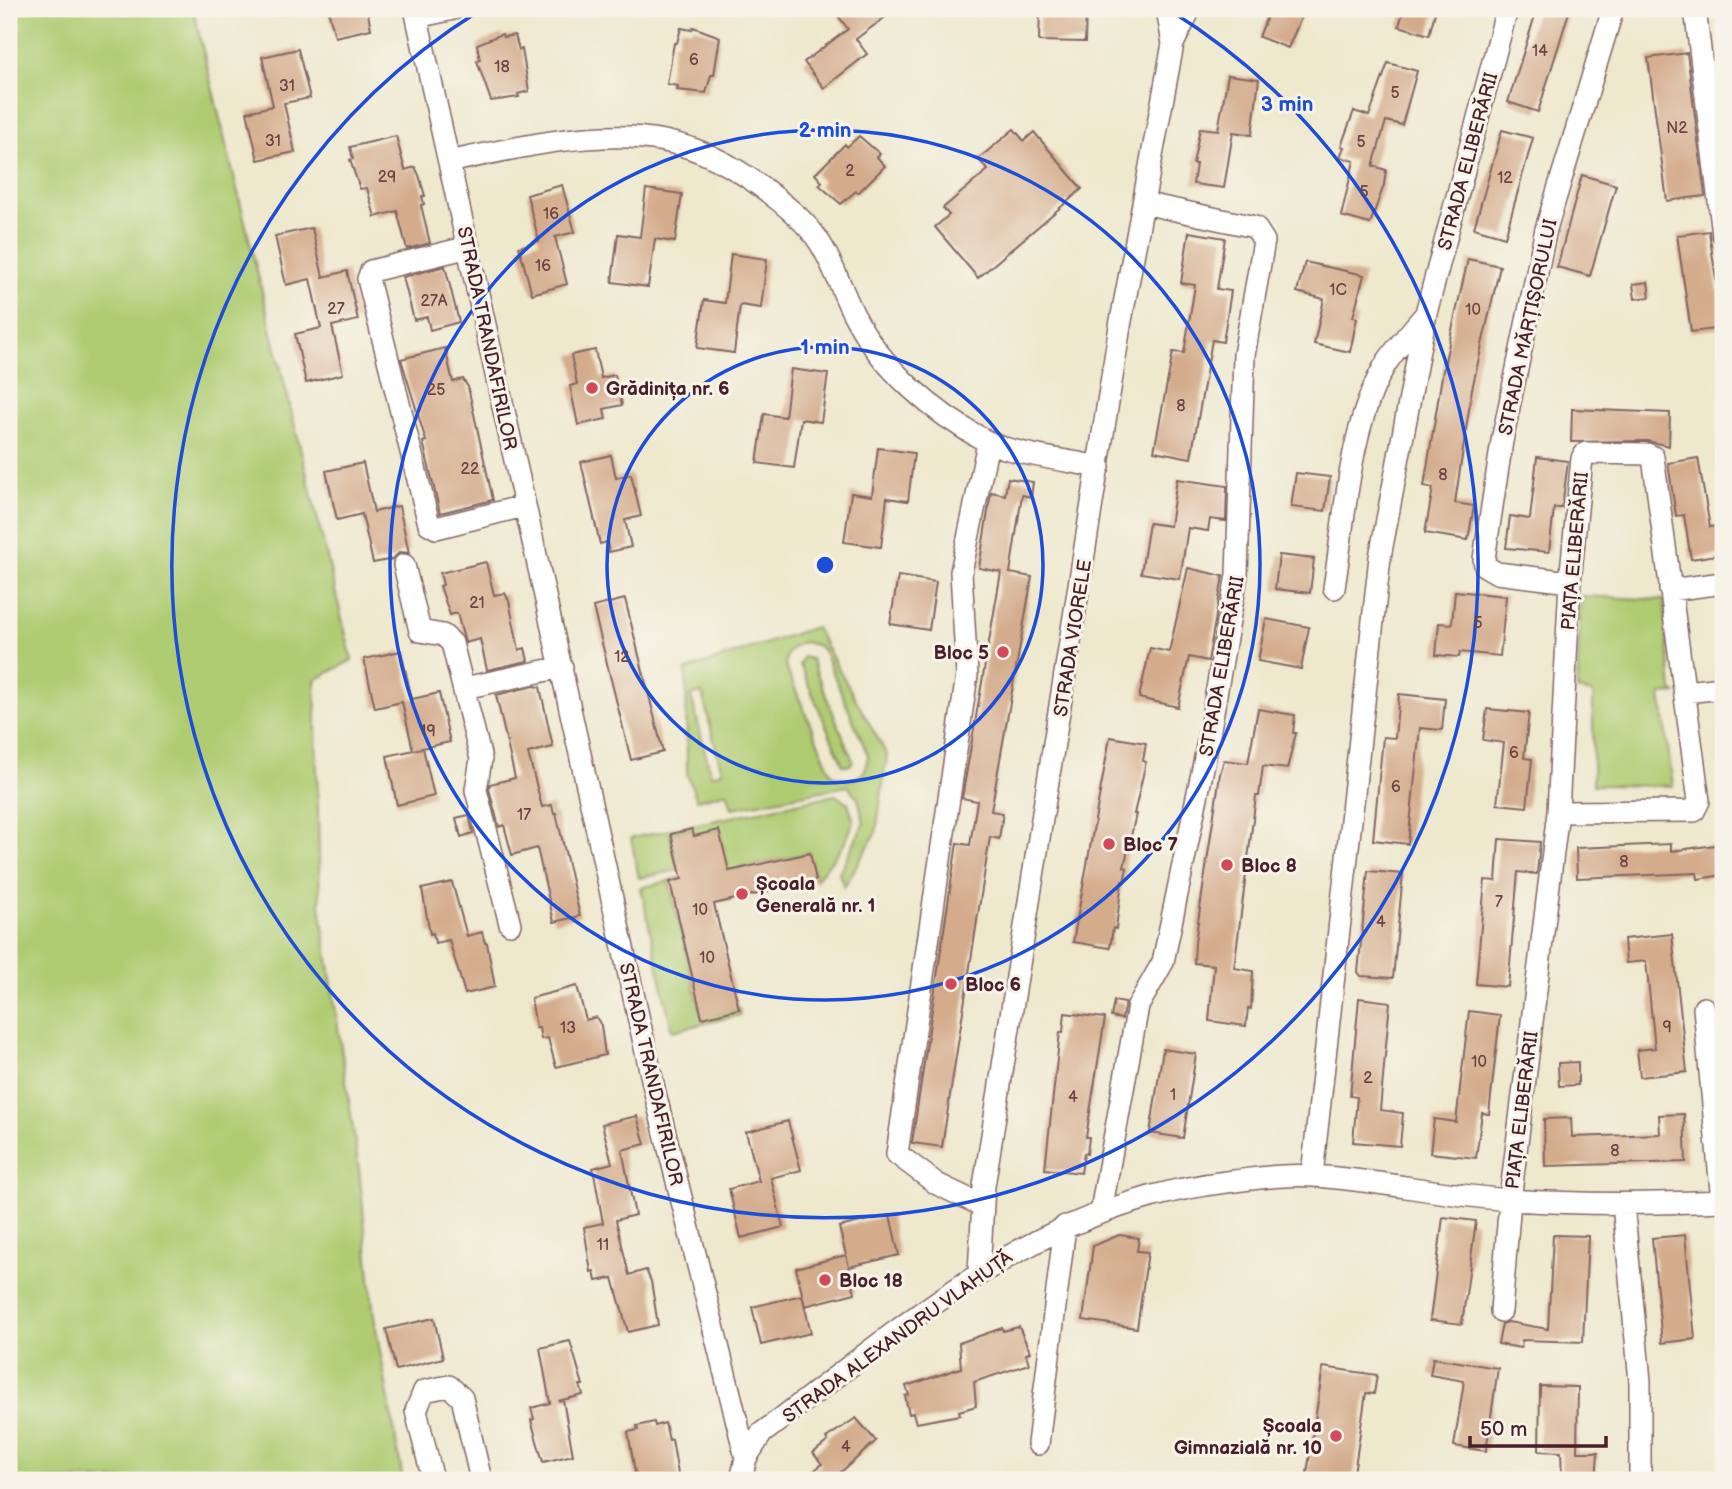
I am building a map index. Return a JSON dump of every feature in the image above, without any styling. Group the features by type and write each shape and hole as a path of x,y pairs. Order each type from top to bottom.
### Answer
{"street":[{"path":"416,13 453,9"},
{"path":"1167,9 1172,44"},
{"name":"STRADA VIORELE","path":"979,1272 982,1206 1143,203 1172,44 1190,9"},
{"name":"STRADA ELIBERĂRII","path":"1312,1175 1376,591 1403,424 1426,313 1507,9"},
{"name":"STRADA MĂRȚIȘORULUI","path":"1570,582 1497,573 1485,565 1484,559 1502,441 1543,241 1613,9"},
{"path":"1695,9 1723,234"},
{"name":"STRADA TRANDAFIRILOR","path":"416,13 656,1097 746,1458 741,1480"},
{"path":"449,162 588,139 663,140 694,149 750,178 801,219 820,243 870,342 906,383 934,407 988,443 1099,467"},
{"name":"STRADA ELIBERĂRII","path":"1101,1211 1138,1006 1163,961 1204,763 1237,575 1244,355 1264,241 1255,227 1143,203"},
{"path":"469,247 371,271 368,279 429,524 436,528 524,506"},
{"name":"STRADA ELIBERĂRII","path":"1334,587 1356,448 1369,405 1387,363 1426,313"},
{"path":"982,1206 937,1184 897,1154 967,675 961,572 988,443"},
{"name":"PIAȚA ELIBERĂRII","path":"1501,1311 1510,1200 1558,812 1570,582 1583,455 1650,454 1653,459 1699,801 1694,811 1558,812"},
{"path":"404,565 418,626 424,632 443,635 452,643 481,760 476,790 510,924"},
{"path":"1670,590 1723,583"},
{"path":"464,688 562,667"},
{"path":"1685,692 1723,688"},
{"path":"1704,1008 1722,1201"},
{"name":"STRADA ALEXANDRU VLAHUȚĂ","path":"746,1458 762,1433 979,1272 1065,1226 1101,1211 1189,1188 1312,1175 1510,1200 1623,1204 1722,1201"},
{"path":"1623,1204 1640,1381 1640,1480"},
{"path":"1038,1444 1065,1226"},
{"path":"433,1480 416,1411 424,1391 449,1386 462,1398 481,1480"}],"green space":[{"path":"9,9 193,9 352,660 315,680 320,905 359,1169 374,1317 403,1480 9,1480"},
{"path":"1581,596 1664,600 1672,691 1677,693 1661,695 1673,786 1593,785 1593,693 1577,690"},
{"path":"815,627 887,755 876,833 844,887 839,873 864,823 858,798 848,786 732,808 727,792 697,800 687,774 686,670","holes":["804,642 819,646 825,654 868,755 865,771 853,779 840,778 831,773 787,670 788,652","702,693 722,772 711,775 691,696"]},
{"path":"803,657 811,659 853,761 850,765 843,765 800,665"},
{"path":"835,795 848,803 854,822 844,844 816,880 809,853 729,871 719,830 694,836 692,829 670,834 678,870 639,878 631,838"},
{"path":"682,877 669,883 702,1017 739,1009 740,1015 672,1031 641,888"}],"building":[{"path":"328,9 367,9 371,29 335,37"},
{"path":"833,9 896,9 856,39 867,54 824,88 804,62 848,29"},
{"path":"1040,9 1086,9 1085,42 1039,41"},
{"path":"1270,9 1305,9 1288,48 1259,37"},
{"path":"1404,9 1436,9 1429,35 1399,26"},
{"path":"1537,9 1569,12 1538,112 1508,102"},
{"path":"693,27 720,37 714,75 711,75 706,93 677,90 678,86 667,84 674,43 677,43 681,28 692,30"},
{"path":"502,34 503,37 515,35 519,50 522,49 529,91 518,94 519,97 491,101 477,61 480,60 477,44"},
{"path":"298,49 310,98 284,103 295,152 258,160 247,112 273,106 262,57"},
{"name":"N2","path":"1687,53 1705,196 1667,201 1648,58"},
{"path":"1388,63 1417,71 1402,125 1386,121 1373,166 1386,170 1384,185 1370,224 1341,216 1354,161 1340,157 1344,147 1341,146 1354,111 1369,116"},
{"path":"1228,75 1259,79 1252,135 1233,132 1224,188 1193,184 1196,164 1193,164 1200,128 1218,130"},
{"path":"1014,129 1024,141 1034,132 1082,189 978,278 935,227 949,215 943,208 988,170 978,159"},
{"path":"1502,130 1533,138 1505,237 1474,228"},
{"path":"396,136 405,170 415,167 419,175 425,196 422,196 424,204 421,205 430,243 407,249 397,211 375,217 367,188 360,189 350,160 353,159 350,147"},
{"path":"859,136 880,154 877,157 885,166 858,193 856,191 841,204 819,185 822,182 815,174 845,144 847,147"},
{"path":"1582,175 1616,185 1590,276 1557,267"},
{"path":"562,185 575,232 555,237 567,284 532,294 519,247 539,241 527,195"},
{"path":"646,189 682,194 675,242 655,239 648,287 612,282 618,234 640,237"},
{"path":"312,228 323,277 347,271 358,320 332,326 343,374 306,383 295,334 321,328 310,279 286,285 275,236"},
{"path":"1709,231 1723,328 1691,332 1677,235"},
{"path":"1189,232 1225,238 1217,289 1231,291 1223,342 1212,340 1191,458 1154,451 1173,352 1184,353 1195,285 1181,283"},
{"path":"731,254 767,259 761,308 740,305 734,353 697,348 704,300 725,303"},
{"path":"1468,259 1500,266 1472,389 1455,503 1474,506 1468,540 1425,533 1433,488 1424,486 1443,370"},
{"path":"1305,262 1364,275 1353,317 1357,318 1350,352 1314,344 1324,299 1297,292"},
{"path":"445,266 459,322 430,330 427,317 414,320 403,277"},
{"path":"1648,282 1650,297 1635,299 1633,284"},
{"path":"445,348 453,382 463,379 468,387 493,500 440,513 423,442 426,441 401,359"},
{"name":"Grădinița nr. 6","path":"595,350 601,378 615,375 622,405 604,409 606,419 578,425 570,386 577,384 571,355"},
{"path":"791,369 828,374 821,422 801,419 794,468 757,463 764,414 785,417"},
{"path":"1572,409 1670,413 1669,446 1647,441 1571,442"},
{"path":"878,448 914,453 908,501 887,498 881,547 844,542 851,493 872,496"},
{"path":"611,455 616,478 631,474 641,516 625,520 631,547 609,552 607,542 600,544 581,462"},
{"path":"1537,457 1568,461 1562,508 1554,508 1549,552 1506,548 1510,516 1530,519"},
{"path":"1698,458 1710,527 1723,525 1723,554 1691,559 1684,515 1676,516 1668,463"},
{"path":"363,463 374,512 399,506 409,553 400,552 393,559 373,563 362,514 337,520 326,471"},
{"path":"1296,473 1330,477 1325,511 1291,507"},
{"path":"1008,478 1033,482 1031,497 1022,495 1010,573 1032,577 991,811 1003,813 999,839 990,837 942,1147 912,1143 957,843 970,845 977,801 962,798 1001,572 979,568 991,492 1005,495"},
{"path":"1177,479 1227,486 1226,521 1210,519 1208,531 1188,528 1180,579 1141,573 1149,523 1170,526"},
{"path":"1279,555 1314,559 1310,593 1275,589"},
{"path":"486,562 494,595 505,593 509,601 519,650 525,648 528,661 487,670 480,639 465,643 457,613 450,615 440,586 443,585 440,573"},
{"path":"1188,568 1223,576 1208,661 1189,657 1178,707 1139,698 1150,648 1169,652"},
{"path":"898,576 936,582 929,630 890,624"},
{"path":"1455,591 1506,596 1500,656 1460,652 1459,657 1436,655 1439,623 1452,624"},
{"path":"625,599 663,752 631,760 593,607"},
{"path":"1266,619 1309,627 1301,669 1258,661"},
{"path":"401,651 412,699 439,693 450,742 413,750 402,702 375,708 364,659"},
{"path":"540,687 553,747 528,753 542,807 552,805 554,814 556,813 580,916 554,922 537,848 512,855 504,825 499,827 489,789 490,784 515,778 496,695"},
{"path":"1399,694 1445,699 1442,730 1420,728 1408,844 1373,840 1383,737 1395,738"},
{"name":"Bloc 8","path":"1258,709 1295,715 1293,733 1296,733 1287,769 1263,766 1259,796 1256,796 1234,968 1253,971 1251,1009 1248,1008 1246,1026 1209,1021 1214,965 1194,963 1220,774 1224,760 1248,763"},
{"path":"1487,709 1529,713 1524,758 1532,759 1527,807 1497,804 1504,743 1483,740"},
{"name":"Bloc 7","path":"1110,737 1146,743 1143,761 1146,762 1124,867 1127,868 1124,882 1122,881 1116,929 1113,928 1110,948 1073,942"},
{"path":"423,748 434,796 397,805 387,756"},
{"path":"469,815 473,833 461,837 456,818"},
{"path":"692,829 694,836 719,830 729,871 810,853 816,880 714,904 739,1009 702,1018 670,882 682,879 671,834"},
{"path":"1499,839 1540,842 1537,874 1518,872 1508,987 1476,984 1485,880 1496,881"},
{"path":"1671,844 1671,851 1723,844 1723,875 1698,879 1697,873 1577,878 1576,848"},
{"path":"1368,871 1403,874 1393,978 1361,976 1358,972"},
{"path":"452,882 467,936 482,932 487,943 495,987 465,994 449,940 435,943 433,933 430,934 422,889"},
{"path":"1672,934 1687,1072 1640,1077 1637,1050 1655,1048 1646,961 1626,963 1624,939"},
{"path":"577,986 586,1020 596,1017 601,1025 605,1055 556,1067 548,1038 541,1039 539,1028 536,1028 531,998"},
{"path":"1359,998 1390,1002 1380,1110 1403,1113 1400,1146 1353,1142 1357,1097 1350,1096"},
{"path":"1114,1001 1125,1003 1122,1019 1111,1017"},
{"path":"1469,1011 1500,1015 1489,1114 1482,1113 1476,1158 1430,1153 1434,1119 1456,1122"},
{"path":"1065,1013 1105,1018 1086,1137 1089,1137 1087,1154 1084,1153 1081,1173 1045,1169 1060,1032 1063,1032"},
{"path":"1163,1049 1196,1054 1183,1138 1150,1133"},
{"path":"1578,1062 1578,1085 1559,1086 1558,1063"},
{"path":"1684,1114 1686,1162 1545,1166 1544,1119 1571,1118 1572,1137 1660,1134 1659,1115"},
{"path":"637,1116 645,1144 622,1150 635,1215 616,1220 629,1275 646,1270 651,1281 658,1325 628,1332 613,1278 596,1281 594,1271 591,1272 584,1227 603,1223 593,1168 612,1163 602,1124"},
{"path":"788,1121 801,1170 771,1178 783,1227 741,1238 729,1189 759,1181 746,1132"},
{"path":"890,1215 899,1255 849,1267 839,1227"},
{"path":"1443,1217 1476,1221 1462,1324 1430,1320"},
{"path":"1119,1235 1139,1238 1137,1251 1148,1252 1137,1328 1083,1320 1093,1246"},
{"path":"1553,1235 1588,1236 1583,1342 1522,1340 1521,1348 1498,1344 1502,1324 1508,1322 1548,1329"},
{"path":"1685,1235 1695,1339 1662,1343 1652,1238"},
{"path":"846,1255 855,1293 805,1306 796,1268"},
{"path":"802,1295 811,1333 761,1345 752,1307"},
{"path":"434,1318 443,1358 396,1370 386,1329"},
{"path":"1019,1327 1030,1352 1026,1354 1029,1364 974,1382 976,1406 959,1411 960,1415 916,1423 913,1413 909,1414 906,1386 961,1368 959,1343 1002,1328 1003,1331"},
{"path":"570,1341 583,1385 580,1385 583,1395 558,1401 563,1400 573,1455 543,1462 531,1420 534,1419 531,1408 550,1403 540,1348"},
{"path":"1433,1358 1498,1368 1486,1451 1454,1446 1464,1381 1430,1375"},
{"name":"Școala Gimnazială nr. 10","path":"1323,1367 1377,1375 1374,1394 1366,1393 1353,1480 1306,1480"},
{"path":"1540,1386 1578,1387 1577,1452 1598,1452 1596,1480 1562,1480 1561,1452 1539,1451"},
{"path":"856,1418 876,1441 832,1480 803,1480 822,1464 813,1453 828,1441 826,1438"},
{"path":"654,1422 655,1426 665,1423 669,1440 672,1439 679,1480 636,1478 628,1432 638,1430 637,1426"}],"place":[{"name":"Grădinița nr. 6","path":"592,388"},
{"name":"Bloc 5","path":"1003,652"},
{"name":"Bloc 7","path":"1109,844"},
{"name":"Bloc 8","path":"1227,865"},
{"name":"Școala Generală nr. 1","path":"742,894"},
{"name":"Bloc 6","path":"951,984"},
{"name":"Bloc 18","path":"825,1280"},
{"name":"Școala Gimnazială nr. 10","path":"1336,1436"}]}
